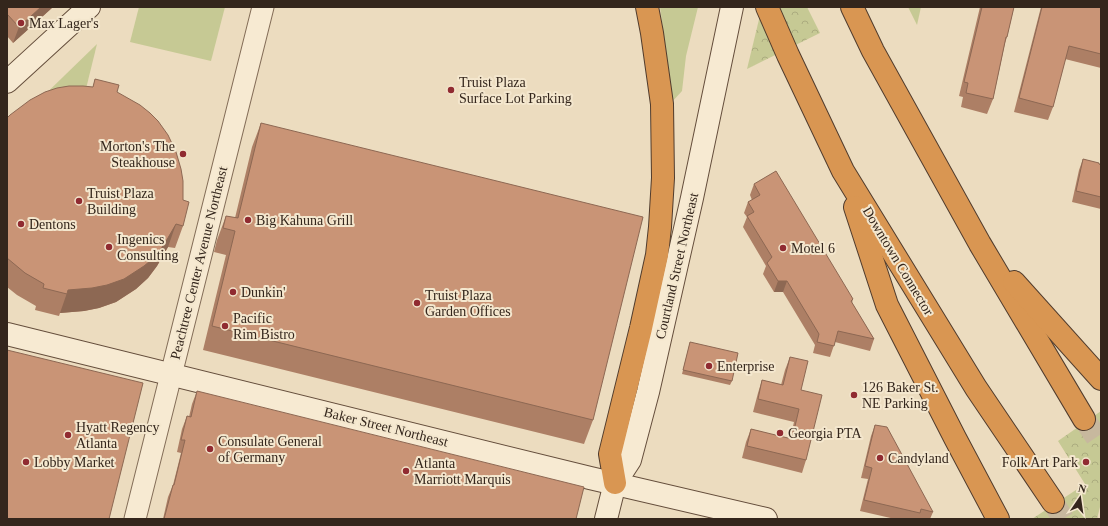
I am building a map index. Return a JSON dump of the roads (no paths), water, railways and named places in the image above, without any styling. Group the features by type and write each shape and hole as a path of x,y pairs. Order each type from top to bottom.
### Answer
{"highway":[{"path":"614,483 610,454 641,328 656,255 660,227 663,171 662,104 647,7"},
{"name":"Downtown Connector","path":"767,7 788,55 844,171 976,388 1053,502"},
{"path":"852,7 873,50 980,244 1084,419"},
{"path":"844,171 887,305 954,438 998,519"},
{"path":"980,244 1101,379"}],"main road":[{"path":"8,80 89,7"},
{"name":"Courtland Street Northeast","path":"606,519 614,483 630,460 648,392 691,205 732,7"},
{"name":"Baker Street Northeast","path":"7,334 766,519"}],"street":[{"name":"Peachtree Center Avenue Northeast","path":"135,519 263,7"}],"tunnel":[{"path":"1084,419 1101,444"},
{"path":"1053,502 1063,519"}],"place":[{"name":"Max Lager's","path":"21,23"},
{"name":"Truist Plaza Surface Lot Parking","path":"451,90"},
{"name":"Morton's The Steakhouse","path":"183,154"},
{"name":"Truist Plaza Building","path":"79,201"},
{"name":"Big Kahuna Grill","path":"248,220"},
{"name":"Dentons","path":"21,224"},
{"name":"Ingenics Consulting","path":"109,247"},
{"name":"Motel 6","path":"783,248"},
{"name":"Dunkin'","path":"233,292"},
{"name":"Truist Plaza Garden Offices","path":"417,303"},
{"name":"Pacific Rim Bistro","path":"225,326"},
{"name":"Enterprise","path":"709,366"},
{"name":"126 Baker St. NE Parking","path":"854,395"},
{"name":"Georgia PTA","path":"780,433"},
{"name":"Hyatt Regency Atlanta","path":"68,435"},
{"name":"Consulate General of Germany","path":"210,449"},
{"name":"Candyland","path":"880,458"},
{"name":"Lobby Market","path":"26,462"},
{"name":"Folk Art Park","path":"1086,462"},
{"name":"Atlanta Marriott Marquis","path":"406,471"}]}
